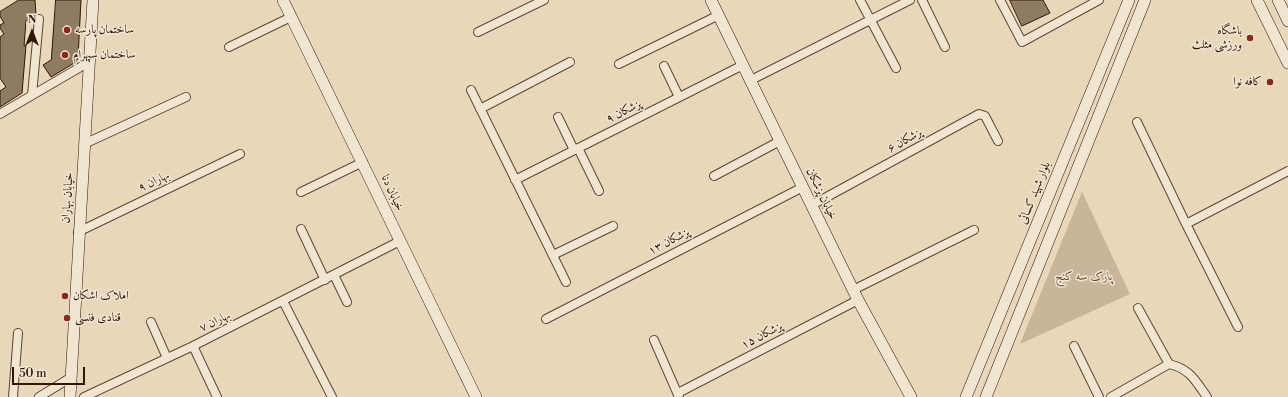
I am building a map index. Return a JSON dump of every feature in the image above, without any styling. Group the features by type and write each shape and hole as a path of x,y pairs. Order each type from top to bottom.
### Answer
{"street":[{"name":"خیابان بهاران","path":"70,397 78,232 93,0"},
{"name":"خیابان دنا","path":"283,0 476,397"},
{"path":"478,32 544,0"},
{"name":"خیابان پزشکان","path":"711,0 856,295 911,397"},
{"path":"860,0 869,20 896,68"},
{"path":"751,80 910,0"},
{"path":"922,0 945,47"},
{"path":"1000,0 1022,42 1099,0"},
{"name":"بلوار شهید کسائی","path":"966,397 1129,0"},
{"path":"986,397 1145,0"},
{"path":"1257,0 1288,63"},
{"path":"1278,0 1288,21"},
{"path":"619,64 719,16"},
{"path":"229,47 291,17"},
{"path":"32,95 39,18"},
{"path":"0,114 89,62"},
{"path":"480,109 570,62"},
{"name":"۹ پزشکان","path":"515,180 744,65"},
{"path":"664,66 679,97"},
{"path":"471,90 566,282"},
{"path":"84,144 186,97"},
{"name":"۶ پزشکان","path":"812,205 980,114 985,116 998,140"},
{"path":"558,116 599,191"},
{"path":"1137,122 1238,327"},
{"path":"714,176 780,140"},
{"path":"1066,152 1081,159"},
{"name":"۹ بهاران","path":"78,232 240,154"},
{"path":"301,192 363,162"},
{"path":"1186,224 1288,171"},
{"name":"۱۳ پزشکان","path":"546,319 803,187"},
{"path":"553,254 613,226"},
{"path":"301,229 325,280"},
{"name":"۱۵ پزشکان","path":"678,395 974,230"},
{"name":"۷ بهاران","path":"84,397 193,346 400,241"},
{"path":"334,275 347,302"},
{"path":"283,301 332,397"},
{"path":"1138,308 1169,364 1187,371 1207,397"},
{"path":"151,322 167,358"},
{"path":"13,397 18,333"},
{"path":"654,340 678,395"},
{"path":"193,346 217,397"},
{"path":"1074,346 1099,397"},
{"path":"1111,397 1169,364"},
{"path":"38,397 70,378"}],"green space":[{"name":"پارک سه کنج","path":"1082,192 1130,294 1020,344"}],"building":[{"path":"19,0 35,0 36,15 26,21 24,46 26,45 22,93 0,107 0,91 6,87 0,78 0,37 4,34 0,28 0,25 4,23 0,16 0,12"},
{"path":"56,0 81,0 78,58 76,62 51,77 43,65 51,60"},
{"path":"1010,0 1043,0 1050,13 1022,26"}],"place":[{"name":"ساختمان پارسه","path":"67,30"},
{"name":"باشگاه ورزشی مثلث","path":"1250,38"},
{"name":"ساختمان سپهرام","path":"65,55"},
{"name":"کافه نوا","path":"1270,82"},
{"name":"املاک اشکان","path":"65,296"},
{"name":"قنادی فنسی","path":"67,318"}]}
